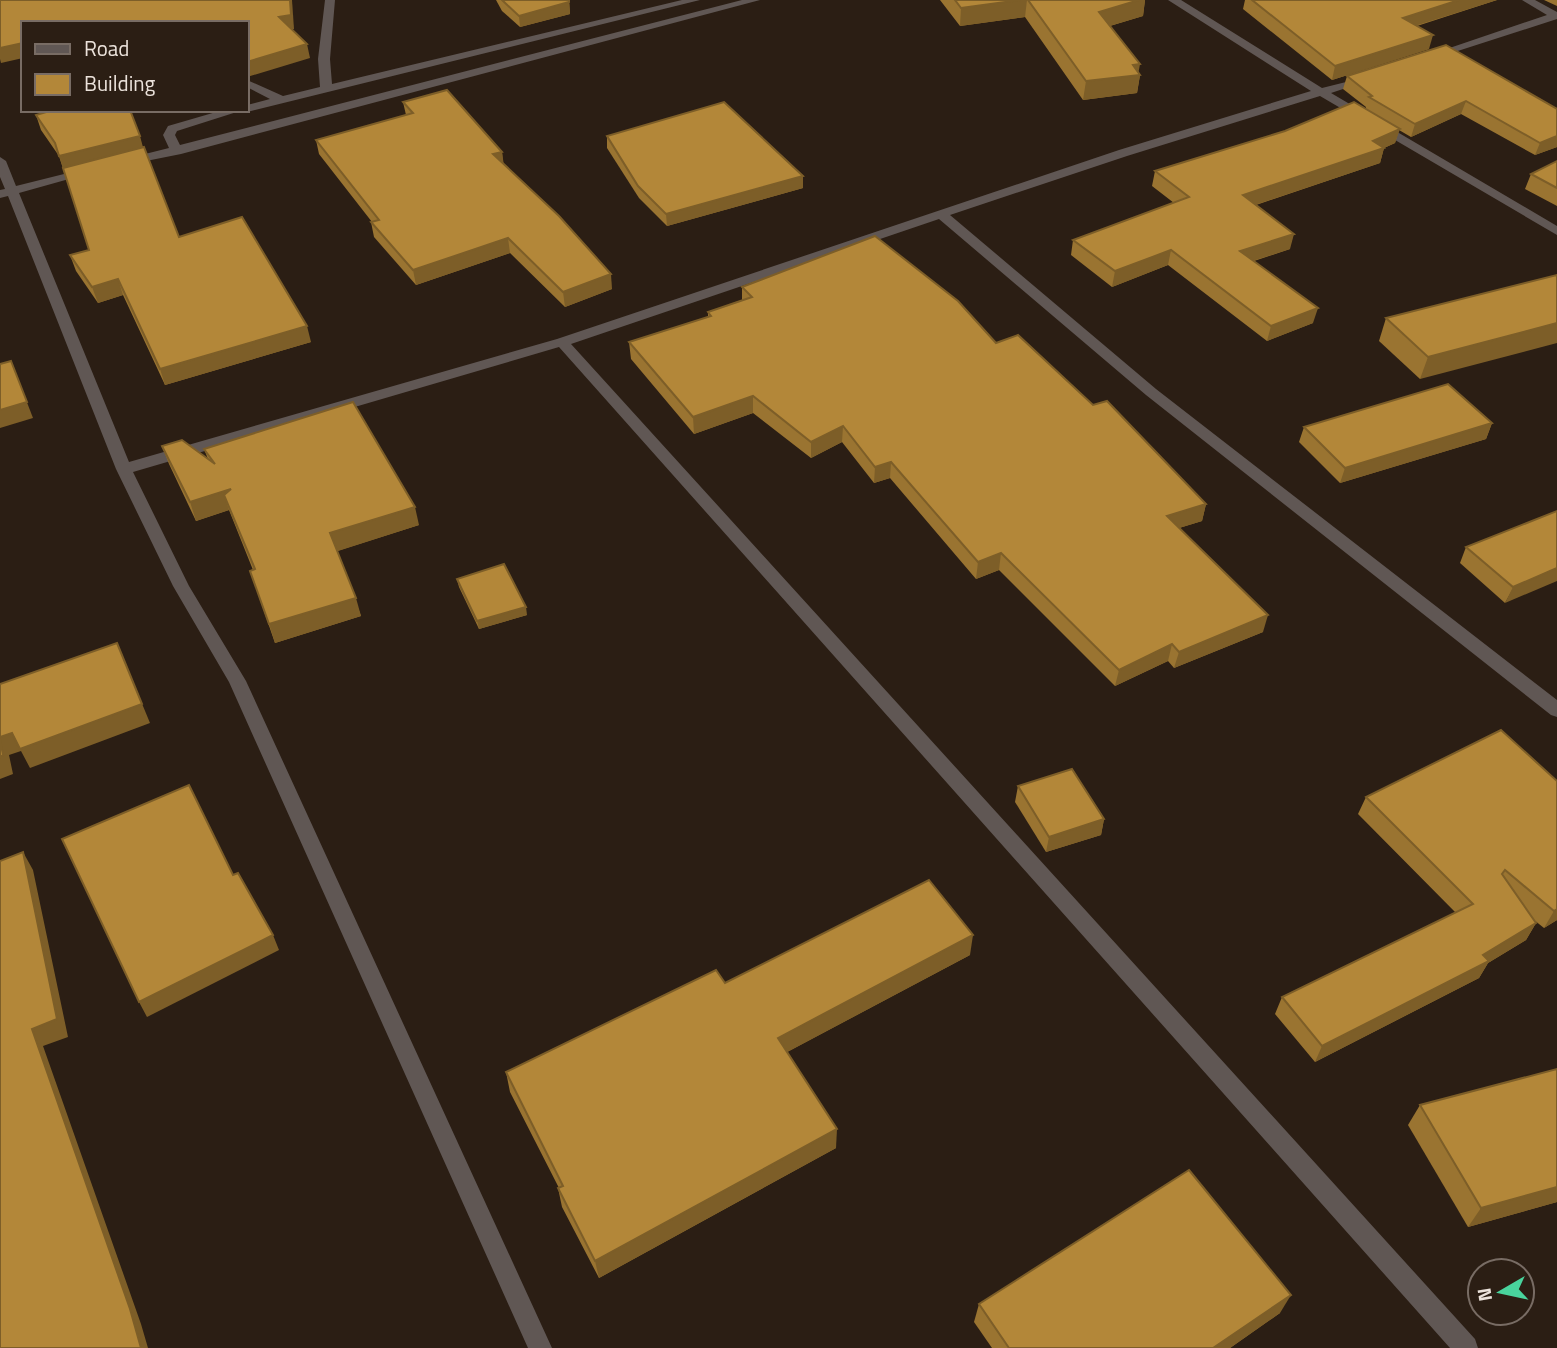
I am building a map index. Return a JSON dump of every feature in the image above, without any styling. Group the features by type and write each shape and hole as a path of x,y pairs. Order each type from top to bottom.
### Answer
{"street":[{"path":"326,88 324,59 330,0"},
{"path":"6,192 177,151 755,0"},
{"path":"1173,0 1321,92 1557,231"},
{"path":"1527,0 1557,16"},
{"path":"248,108 690,1"},
{"path":"1412,63 1557,16"},
{"path":"124,469 562,342 1123,153 1386,71"},
{"path":"248,83 280,99"},
{"path":"177,151 169,135 172,129 230,112"},
{"path":"1,169 6,192 124,469 181,586 237,681 540,1348"},
{"path":"941,214 1152,392 1557,710"},
{"path":"562,342 1466,1348"}],"building":[{"path":"0,0 290,0 291,15 279,17 307,44 248,62 248,21 21,21 21,43 0,48"},
{"path":"502,0 569,0 569,2 519,16"},
{"path":"955,0 1020,0 961,8"},
{"path":"1028,0 1139,0 1099,12 1140,64 1133,65 1140,75 1086,81"},
{"path":"1252,0 1459,0 1403,18 1433,35 1335,66"},
{"path":"1446,45 1557,109 1557,136 1540,143 1466,101 1415,124 1369,97 1372,96 1347,76"},
{"path":"447,90 502,152 493,154 559,216 611,274 563,292 508,238 413,270 371,222 379,220 316,140 413,113 403,102"},
{"path":"724,102 803,176 666,214 638,186 607,136"},
{"path":"1354,102 1400,129 1373,141 1384,148 1243,195 1294,234 1240,251 1318,308 1271,326 1171,250 1115,271 1073,240 1189,197 1155,171 1285,131"},
{"path":"46,112 131,112 140,136 59,156 55,143 36,115"},
{"path":"144,147 179,237 242,217 307,326 160,369 118,279 92,287 70,255 89,250 63,168"},
{"path":"1557,161 1557,188 1531,174"},
{"path":"875,236 958,301 996,343 1018,335 1093,405 1107,401 1206,504 1167,516 1268,615 1179,652 1172,644 1119,670 1001,553 978,562 891,462 875,467 843,426 811,442 753,396 693,417 629,342 711,316 708,312 752,297 742,287"},
{"path":"1557,275 1557,323 1428,357 1386,318"},
{"path":"11,361 27,402 0,410 0,364"},
{"path":"1448,384 1492,423 1345,468 1304,427"},
{"path":"353,402 415,507 330,533 356,598 269,624 250,571 255,569 224,495 231,489 190,502 162,446 182,440 215,464 204,449"},
{"path":"1557,511 1557,568 1513,587 1466,547"},
{"path":"504,564 526,607 477,621 457,579"},
{"path":"117,643 142,704 20,749 12,733 0,737 0,684"},
{"path":"1501,730 1557,781 1557,909 1554,911 1505,870 1502,874 1536,923 1483,955 1489,961 1322,1046 1282,997 1473,904 1366,797"},
{"path":"1072,769 1104,819 1049,837 1018,786"},
{"path":"189,785 233,875 238,873 273,935 139,1002 62,839"},
{"path":"23,852 57,1019 32,1029 130,1309 141,1348 0,1348 0,861"},
{"path":"929,880 973,935 778,1038 837,1129 595,1261 558,1188 563,1186 506,1072 716,970 725,983"},
{"path":"1557,1069 1557,1187 1481,1208 1420,1105"},
{"path":"1189,1170 1291,1295 1213,1348 1009,1348 979,1304"}]}
